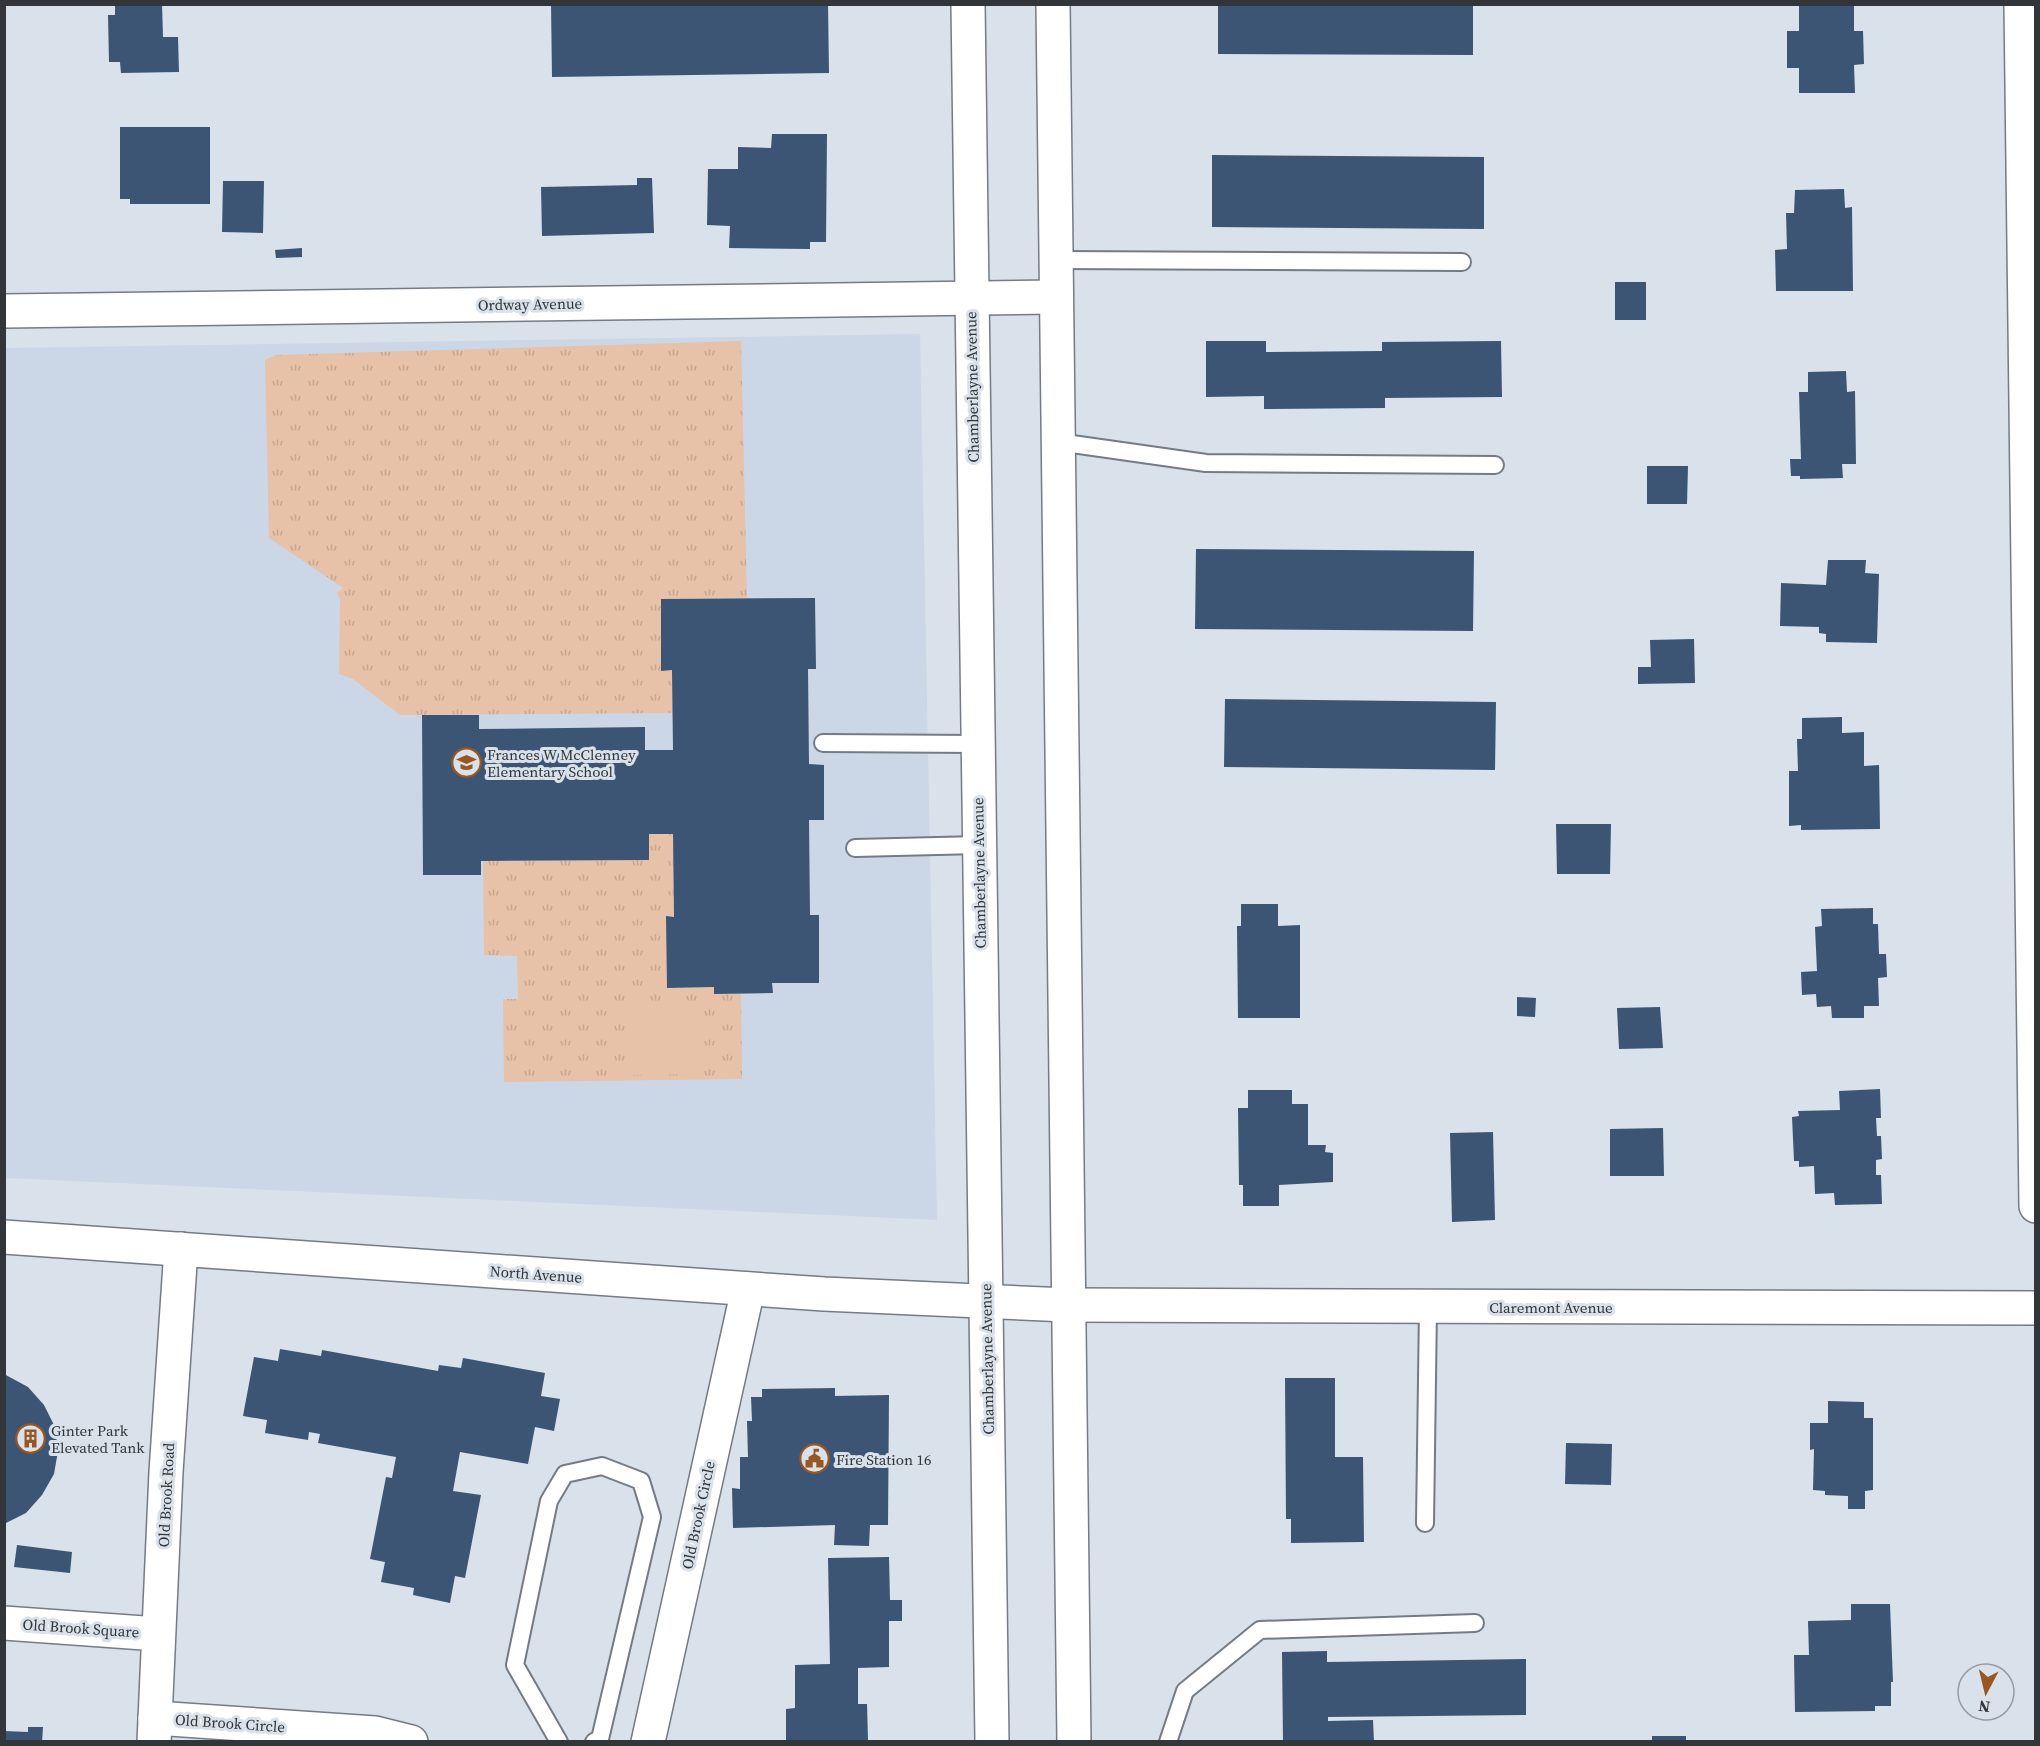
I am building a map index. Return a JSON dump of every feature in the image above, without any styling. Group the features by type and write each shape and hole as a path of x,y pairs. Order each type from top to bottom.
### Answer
{"street":[{"name":"Chamberlayne Avenue","path":"968,4 992,1742"},
{"path":"1053,4 1074,1742"},
{"path":"2020,4 2036,1206"},
{"name":"Ordway Avenue","path":"4,311 1056,297"},
{"name":"North Avenue","path":"4,1237 748,1289 1067,1305"},
{"name":"Old Brook Road","path":"154,1730 181,1249"},
{"name":"Old Brook Circle","path":"648,1742 748,1289"},
{"name":"Claremont Avenue","path":"1067,1305 2036,1308"},
{"name":"Old Brook Square","path":"4,1623 158,1634"},
{"name":"Old Brook Circle","path":"154,1730 375,1733 411,1742"}],"lane":[{"path":"1056,260 1462,262"},
{"path":"1058,442 1206,463 1495,465"},
{"path":"823,743 977,744"},
{"path":"855,848 978,845"},
{"path":"1425,1523 1428,1307"},
{"path":"559,1742 515,1665 549,1501 565,1474 602,1466 641,1481 651,1517 600,1739 594,1742"},
{"path":"1168,1742 1185,1691 1260,1630 1475,1623"}],"shaded area":[{"name":"Frances W McClenney Elementary School","path":"920,334 937,1220 5,1178 5,348"}],"green space":[{"path":"741,341 747,598 661,599 661,670 672,670 673,713 400,715 353,679 339,674 340,599 337,593 343,588 269,538 265,360 276,355"},
{"path":"649,834 673,834 674,917 667,916 668,988 714,987 714,994 741,994 742,1079 504,1082 503,999 518,999 517,956 484,955 483,861 648,860"},
{"path":"629,1004 704,1004 704,1074 630,1075"}],"building":[{"path":"115,4 162,4 163,37 178,37 179,72 121,73 120,62 109,62 108,15 115,15"},
{"path":"551,4 828,4 829,73 552,77"},
{"path":"1218,4 1473,4 1473,55 1218,54"},
{"path":"1799,4 1854,4 1854,31 1863,31 1864,64 1854,65 1855,93 1799,93 1799,68 1787,68 1787,31 1799,31"},
{"path":"120,127 210,127 210,204 130,204 130,199 120,199"},
{"path":"772,134 827,134 826,242 810,242 810,249 729,248 730,226 707,225 708,169 738,169 738,147 771,148"},
{"path":"1212,155 1484,157 1484,229 1212,227"},
{"path":"637,178 652,178 654,233 542,236 541,187 637,185"},
{"path":"223,181 264,181 263,233 222,232"},
{"path":"1844,189 1845,208 1852,207 1853,291 1776,291 1775,250 1787,249 1786,213 1794,213 1795,190"},
{"path":"302,248 302,257 276,258 275,250"},
{"path":"1615,282 1646,282 1646,320 1615,320"},
{"path":"1206,341 1266,341 1266,352 1382,351 1382,342 1501,341 1502,397 1385,398 1385,408 1264,409 1264,396 1206,397"},
{"path":"1846,371 1847,392 1855,391 1856,464 1842,464 1843,478 1800,479 1800,476 1791,476 1790,459 1801,459 1799,392 1808,392 1808,372"},
{"path":"1647,466 1688,466 1687,504 1647,504"},
{"path":"1196,549 1474,551 1473,631 1195,629"},
{"path":"1828,560 1866,560 1865,573 1879,574 1877,643 1826,642 1826,634 1819,633 1819,627 1780,626 1781,583 1826,585"},
{"path":"815,598 816,669 808,669 809,764 824,765 824,820 809,820 810,915 819,915 819,983 772,983 773,993 714,994 714,987 667,988 666,916 674,917 673,834 649,834 649,860 481,861 481,875 423,875 422,715 479,715 479,729 645,727 645,750 673,750 672,670 661,671 661,599"},
{"path":"1694,639 1695,683 1638,684 1638,667 1651,667 1650,640"},
{"path":"1225,699 1496,702 1495,770 1224,767"},
{"path":"1842,717 1842,733 1864,732 1864,766 1879,765 1880,829 1801,830 1801,825 1789,826 1789,771 1798,771 1797,739 1802,739 1802,718"},
{"path":"1556,824 1611,824 1610,874 1557,874"},
{"path":"1241,904 1278,904 1278,926 1300,925 1300,1018 1238,1018 1237,926 1241,926"},
{"path":"1873,908 1873,924 1878,924 1879,954 1886,954 1887,977 1878,978 1879,1006 1864,1006 1864,1018 1832,1018 1831,1006 1817,1007 1816,994 1802,995 1801,972 1817,971 1815,927 1822,926 1821,909"},
{"path":"1517,997 1536,998 1535,1017 1517,1016"},
{"path":"1660,1007 1663,1048 1619,1049 1617,1008"},
{"path":"1880,1089 1881,1118 1876,1118 1877,1136 1881,1136 1882,1159 1876,1160 1876,1175 1881,1175 1882,1204 1835,1205 1834,1193 1815,1194 1814,1166 1799,1167 1799,1161 1794,1161 1792,1117 1799,1116 1798,1111 1840,1110 1839,1091"},
{"path":"1248,1090 1292,1090 1292,1104 1308,1104 1308,1145 1326,1145 1325,1152 1333,1153 1333,1182 1279,1185 1279,1206 1243,1206 1243,1185 1239,1185 1238,1108 1248,1108"},
{"path":"1663,1128 1664,1176 1610,1176 1610,1129"},
{"path":"1493,1132 1495,1220 1452,1222 1450,1133"},
{"path":"280,1349 321,1356 322,1350 438,1371 439,1365 461,1368 463,1358 545,1373 541,1396 560,1399 554,1431 535,1427 528,1464 460,1452 453,1491 481,1495 465,1578 455,1576 450,1603 413,1595 414,1588 381,1582 385,1562 370,1559 386,1477 392,1478 396,1457 318,1443 320,1434 309,1432 308,1440 265,1433 267,1420 243,1416 254,1357 278,1361"},
{"name":"Ginter Park Elevated Tank","path":"4,1374 28,1387 44,1405 55,1427 58,1451 54,1474 42,1495 26,1513 4,1524"},
{"path":"1285,1378 1335,1378 1335,1457 1363,1457 1364,1542 1291,1543 1291,1519 1286,1519"},
{"name":"Fire Station 16","path":"835,1388 835,1396 889,1395 888,1525 870,1525 869,1546 834,1545 835,1525 733,1528 732,1488 740,1489 740,1457 748,1457 747,1421 752,1421 751,1397 762,1397 762,1389"},
{"path":"1828,1401 1864,1402 1864,1418 1873,1418 1873,1490 1865,1491 1865,1509 1848,1509 1848,1496 1825,1495 1825,1491 1813,1490 1814,1449 1810,1450 1810,1423 1828,1423"},
{"path":"1566,1443 1612,1444 1611,1485 1565,1484"},
{"path":"17,1545 72,1552 70,1573 14,1567"},
{"path":"889,1557 890,1600 902,1600 902,1621 889,1621 889,1667 858,1668 858,1704 867,1704 868,1740 786,1741 786,1709 795,1708 795,1665 830,1664 828,1558"},
{"path":"1851,1604 1890,1604 1893,1682 1891,1682 1891,1706 1875,1706 1875,1711 1795,1712 1794,1655 1809,1655 1808,1621 1851,1620"},
{"path":"1327,1651 1327,1662 1526,1659 1526,1715 1328,1717 1328,1721 1373,1720 1374,1742 1283,1742 1282,1652"},
{"path":"28,1727 43,1727 42,1742 4,1742 4,1731 28,1732"},
{"path":"1652,1736 1686,1736 1686,1742 1652,1742"}],"place":[{"name":"Frances W McClenney Elementary School","path":"466,763"},
{"name":"Ginter Park Elevated Tank","path":"30,1439"},
{"name":"Fire Station 16","path":"815,1459"}]}
